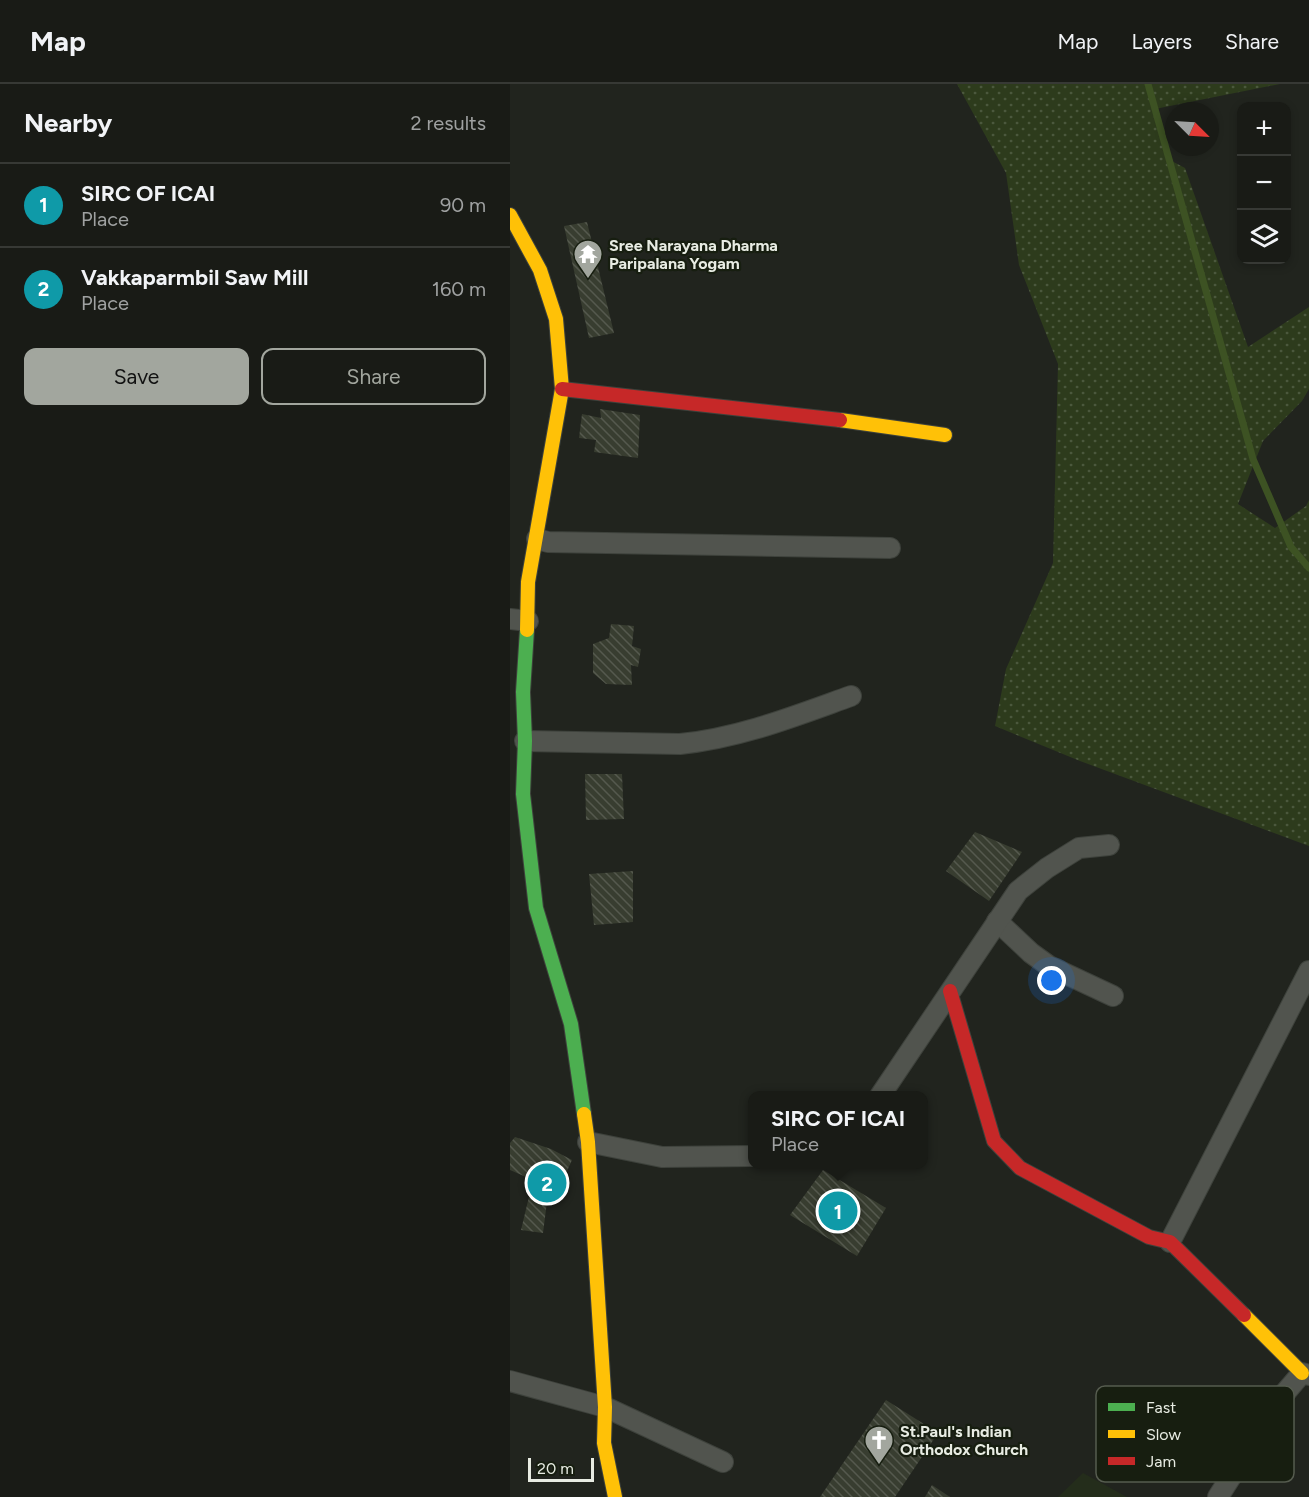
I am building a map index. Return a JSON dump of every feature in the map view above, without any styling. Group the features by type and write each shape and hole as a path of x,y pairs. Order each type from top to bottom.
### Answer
{"main road":[{"path":"511,217 540,270 556,319 562,389 537,539 519,620 525,741 523,794 536,908 571,1024 588,1142 604,1407 604,1443 615,1497"},
{"path":"562,389 798,414 945,435"},
{"path":"950,991 994,1141 1020,1168 1149,1237 1170,1242 1305,1374"}],"street":[{"path":"537,539 549,542 890,548"},
{"path":"525,741 680,744 706,742 749,732 852,696"},
{"path":"883,1091 1018,891 1047,868 1079,848 1109,845"},
{"path":"997,921 1031,953 1049,966 1113,996"},
{"path":"1170,1242 1309,971"},
{"path":"588,1142 662,1157 748,1156"},
{"path":"1292,1386 1305,1374"},
{"path":"510,1380 604,1407 723,1462"},
{"path":"1218,1497 1228,1482"}],"shaded area":[{"path":"957,84 1280,84 1190,102 1165,102 1165,107 1155,109 1165,156 1185,168 1248,347 1309,307 1309,389 1302,401 1263,441 1238,504 1275,528 1306,506 1309,500 1309,846 1080,761 995,726 1006,669 1053,563 1058,364 1019,265 1006,173"},
{"path":"1083,1473 1127,1497 1058,1497"}],"building":[{"name":"Sree Narayana Dharma Paripalana Yogam","path":"587,222 614,333 589,338 564,226"},
{"path":"600,409 640,415 638,458 594,452 596,440 579,438 582,414 601,418"},
{"path":"611,624 634,626 632,646 641,649 638,667 631,665 632,685 606,684 593,673 593,644 609,638"},
{"path":"585,774 622,774 624,819 586,820"},
{"path":"975,832 1022,852 989,901 946,871"},
{"path":"633,871 633,922 594,925 589,874"},
{"path":"515,1137 551,1149 572,1160 559,1189 549,1186 543,1233 521,1230 533,1180 510,1170 510,1143"},
{"path":"823,1170 886,1208 857,1256 790,1215"},
{"name":"St.Paul's Indian Orthodox Church","path":"886,1400 938,1433 895,1497 820,1497"},
{"name":"St.Paul's Indian Orthodox Church","path":"932,1485 950,1497 925,1497"}],"waterway":[{"path":"1148,84 1253,459 1291,547 1309,568"}],"traffic: fast":[{"path":"527,630 523,692 525,741 523,794 536,908 571,1024 584,1114"}],"traffic: slow":[{"path":"510,215 540,270 556,319 562,389 528,582 527,630"},
{"path":"840,420 945,435"},
{"path":"584,1114 588,1142 605,1407 604,1443 615,1497"},
{"path":"1244,1315 1302,1373"}],"traffic: jam":[{"path":"562,389 840,420"},
{"path":"950,991 994,1141 1020,1168 1149,1237 1170,1242 1244,1315"}],"place":[{"name":"Sree Narayana Dharma Paripalana Yogam","path":"588,280"},
{"name":"Vakkaparmbil Saw Mill","path":"547,1183"},
{"name":"SIRC OF ICAI","path":"838,1211"},
{"name":"St.Paul's Indian Orthodox Church","path":"879,1466"}]}
